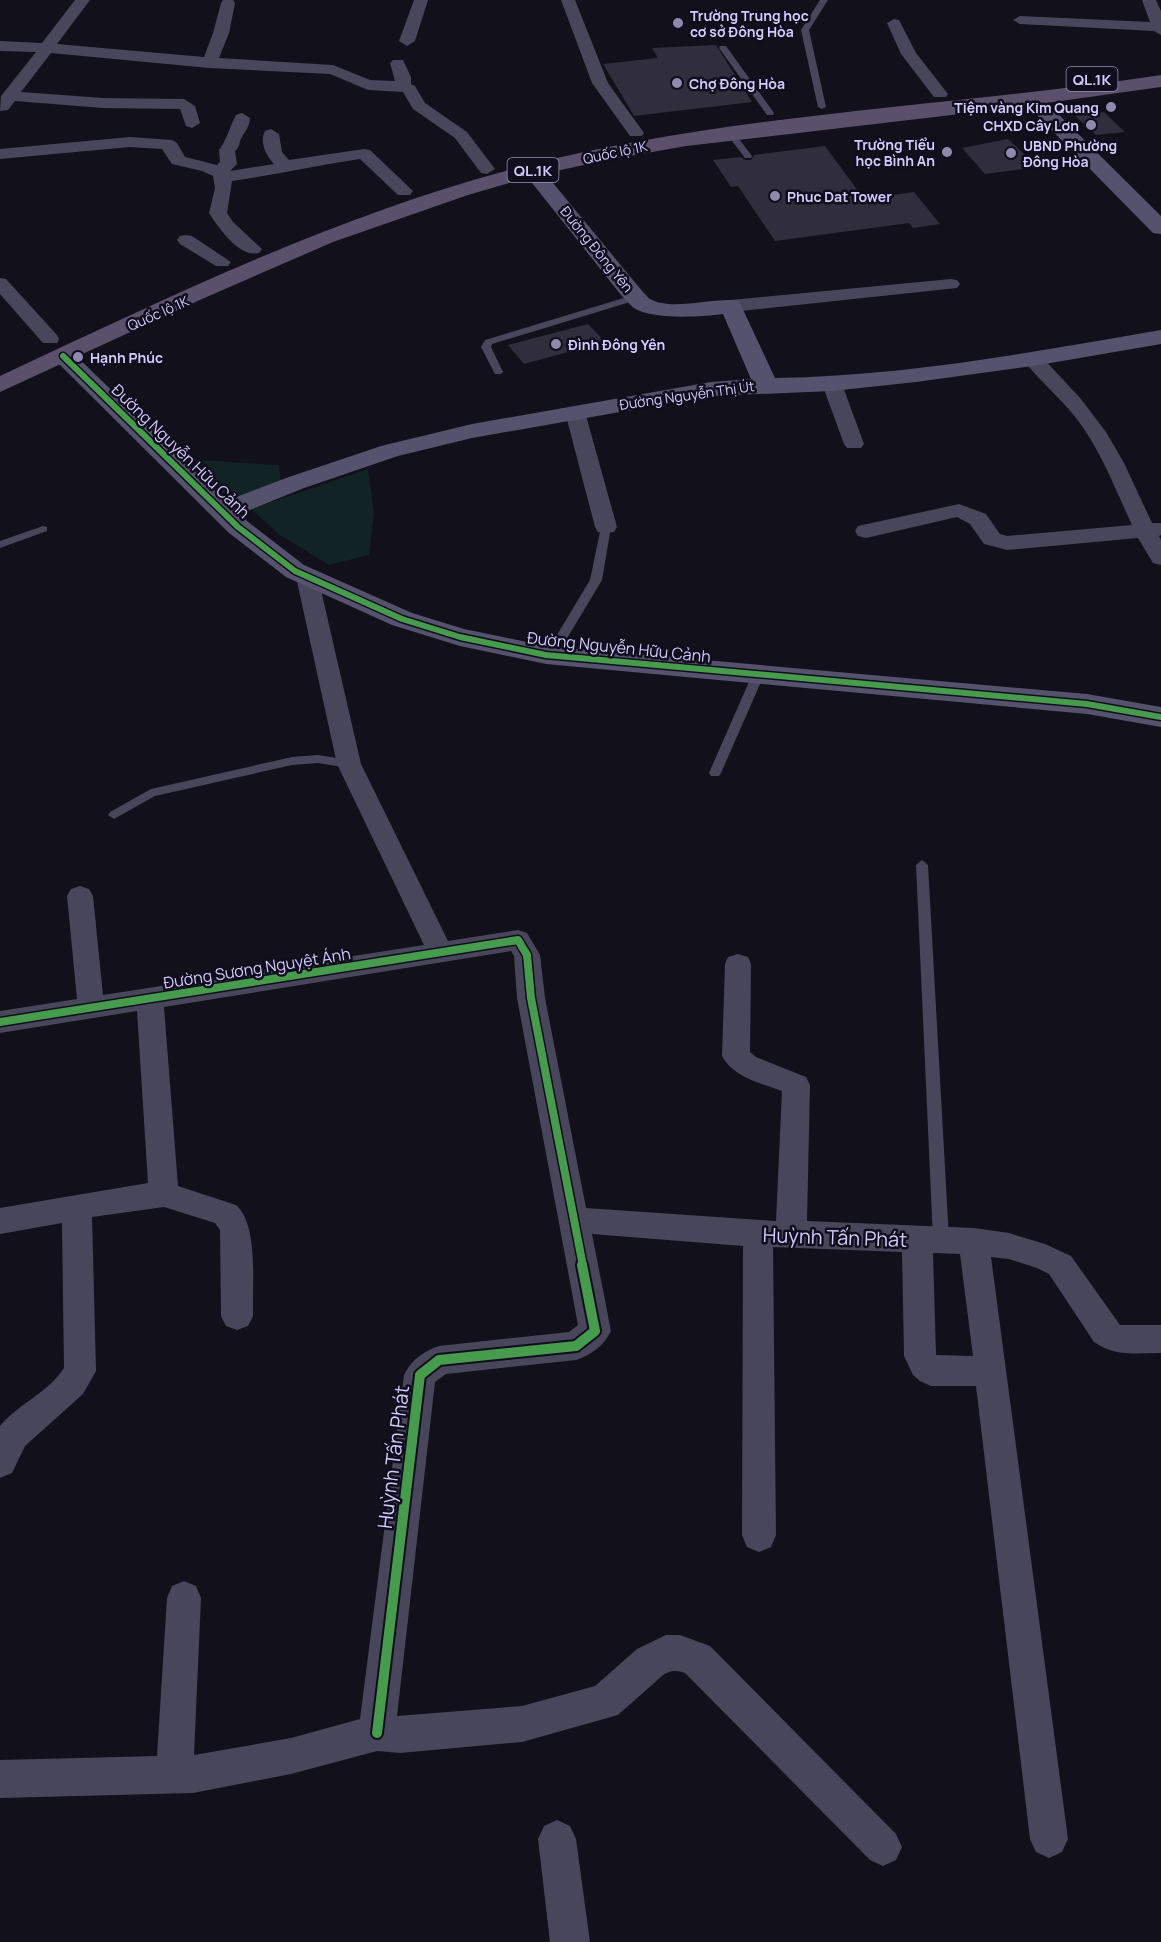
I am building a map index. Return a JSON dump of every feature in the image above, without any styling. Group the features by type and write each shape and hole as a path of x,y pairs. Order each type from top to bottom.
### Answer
{"main road":[{"name":"Quốc lộ 1K","path":"0,385 57,347 222,262 404,191 487,169 770,113 940,94 1028,93 1085,80 1161,67"},
{"name":"Quốc lộ 1K","path":"0,362 57,347 384,214 451,192 641,139 730,133 1028,93 1161,81"}],"street":[{"path":"4,103 83,0"},
{"path":"407,41 421,0"},
{"path":"568,0 600,83 641,139"},
{"path":"1020,20 1160,28 1147,0"},
{"path":"209,63 221,33 228,3"},
{"path":"894,23 909,54 940,94"},
{"path":"0,46 47,48 209,63 333,70 368,85 403,86 409,89 415,101 427,113 461,135 487,169"},
{"path":"398,63 403,77 403,86"},
{"path":"1028,93 1161,228"},
{"path":"4,103 184,104 188,106 192,123"},
{"path":"242,118 240,130 233,136 232,146 227,150 229,164 221,174 223,193 218,213 226,226 253,249"},
{"path":"271,134 275,154 280,163 286,165"},
{"path":"0,154 105,144 153,143 171,147 178,160 221,174 274,170 286,165 364,154 404,191"},
{"name":"Đường Đông Yên","path":"532,170 643,303 661,308 695,311 731,306"},
{"path":"186,240 222,262"},
{"path":"0,283 57,347"},
{"path":"766,385 731,306 951,284"},
{"name":"Đường Nguyễn Thị Út","path":"224,511 295,483 418,443 575,412 711,389 832,384 916,375 1033,359 1161,337"},
{"name":"Đường Nguyễn Hữu Cảnh","path":"57,347 238,527 295,571 353,599 422,625 460,637 546,656 1087,704 1161,717"},
{"path":"1033,359 1096,431 1153,530 1161,558"},
{"path":"832,384 854,444"},
{"path":"575,412 606,527"},
{"path":"866,531 959,510 978,519 992,539 1007,543 1153,530"},
{"path":"307,577 349,764 441,953"},
{"path":"80,896 91,1007"},
{"name":"Đường Sương Nguyệt Ánh","path":"0,1022 518,940 527,955 531,998 573,1220"},
{"path":"738,964 736,1056 746,1065 796,1085 791,1234"},
{"path":"150,998 164,1194"},
{"path":"0,1221 164,1194 225,1214 232,1220 235,1230 237,1316"},
{"path":"0,1462 9,1438 66,1391 76,1380 80,1371 76,1207"},
{"name":"Huỳnh Tấn Phát","path":"377,1733 420,1375 439,1360 576,1346 595,1331 573,1220 758,1234 974,1241 1009,1246 1045,1257 1060,1265 1104,1332 1115,1339 1159,1346"},
{"path":"758,1234 759,1535"},
{"path":"929,1239 920,1356 924,1365 931,1371 989,1371"},
{"path":"974,1241 1049,1839"},
{"path":"175,1774 184,1598"},
{"path":"0,1779 193,1774 291,1756 377,1733 400,1735 522,1724 605,1702 650,1662 666,1653 680,1653 697,1659 883,1847"},
{"path":"557,1839 570,1942"}],"lane":[{"path":"822,107 805,30 824,0"},
{"path":"723,48 770,113"},
{"path":"730,133 748,156"},
{"path":"498,372 486,347 488,342 637,297"},
{"path":"566,658 560,640 596,580 606,527"},
{"path":"0,545 43,529"},
{"path":"715,773 758,675"},
{"path":"114,815 151,793 182,784 292,761 318,759 349,764"},
{"path":"922,866 929,1239"}],"shaded area":[{"path":"196,460 279,465 281,482 229,500"},
{"path":"368,469 374,513 369,555 329,565 280,535 251,509"}],"building":[{"name":"Chợ Đông Hòa","path":"716,45 752,102 634,116 603,64 658,58 652,48"},
{"path":"1104,112 1125,132 1096,135 1075,116"},
{"path":"1008,139 1038,167 985,174 962,148"},
{"name":"Phuc Dat Tower","path":"825,146 864,199 914,192 940,224 913,228 909,223 775,241 738,186 731,187 713,160 741,157 751,160 754,155"},
{"name":"Đình Đông Yên","path":"588,324 605,342 524,364 508,345"}],"cycle path":[{"path":"63,356 238,527 295,571 402,619 460,637 546,655 1087,704 1161,717"},
{"path":"0,1022 518,940 527,955 531,998 595,1331 576,1346 439,1360 420,1375 377,1733"}],"place":[{"name":"Trường Trung học cơ sở Đông Hòa","path":"678,23"},
{"name":"Chợ Đông Hòa","path":"677,83"},
{"name":"Tiệm vàng Kim Quang","path":"1111,107"},
{"name":"CHXD Cây Lơn","path":"1091,125"},
{"name":"Trường Tiểu học Bình An","path":"947,152"},
{"name":"UBND Phường Đông Hòa","path":"1011,153"},
{"name":"Phuc Dat Tower","path":"775,196"},
{"name":"Đình Đông Yên","path":"556,344"},
{"name":"Hạnh Phúc","path":"78,357"}]}
